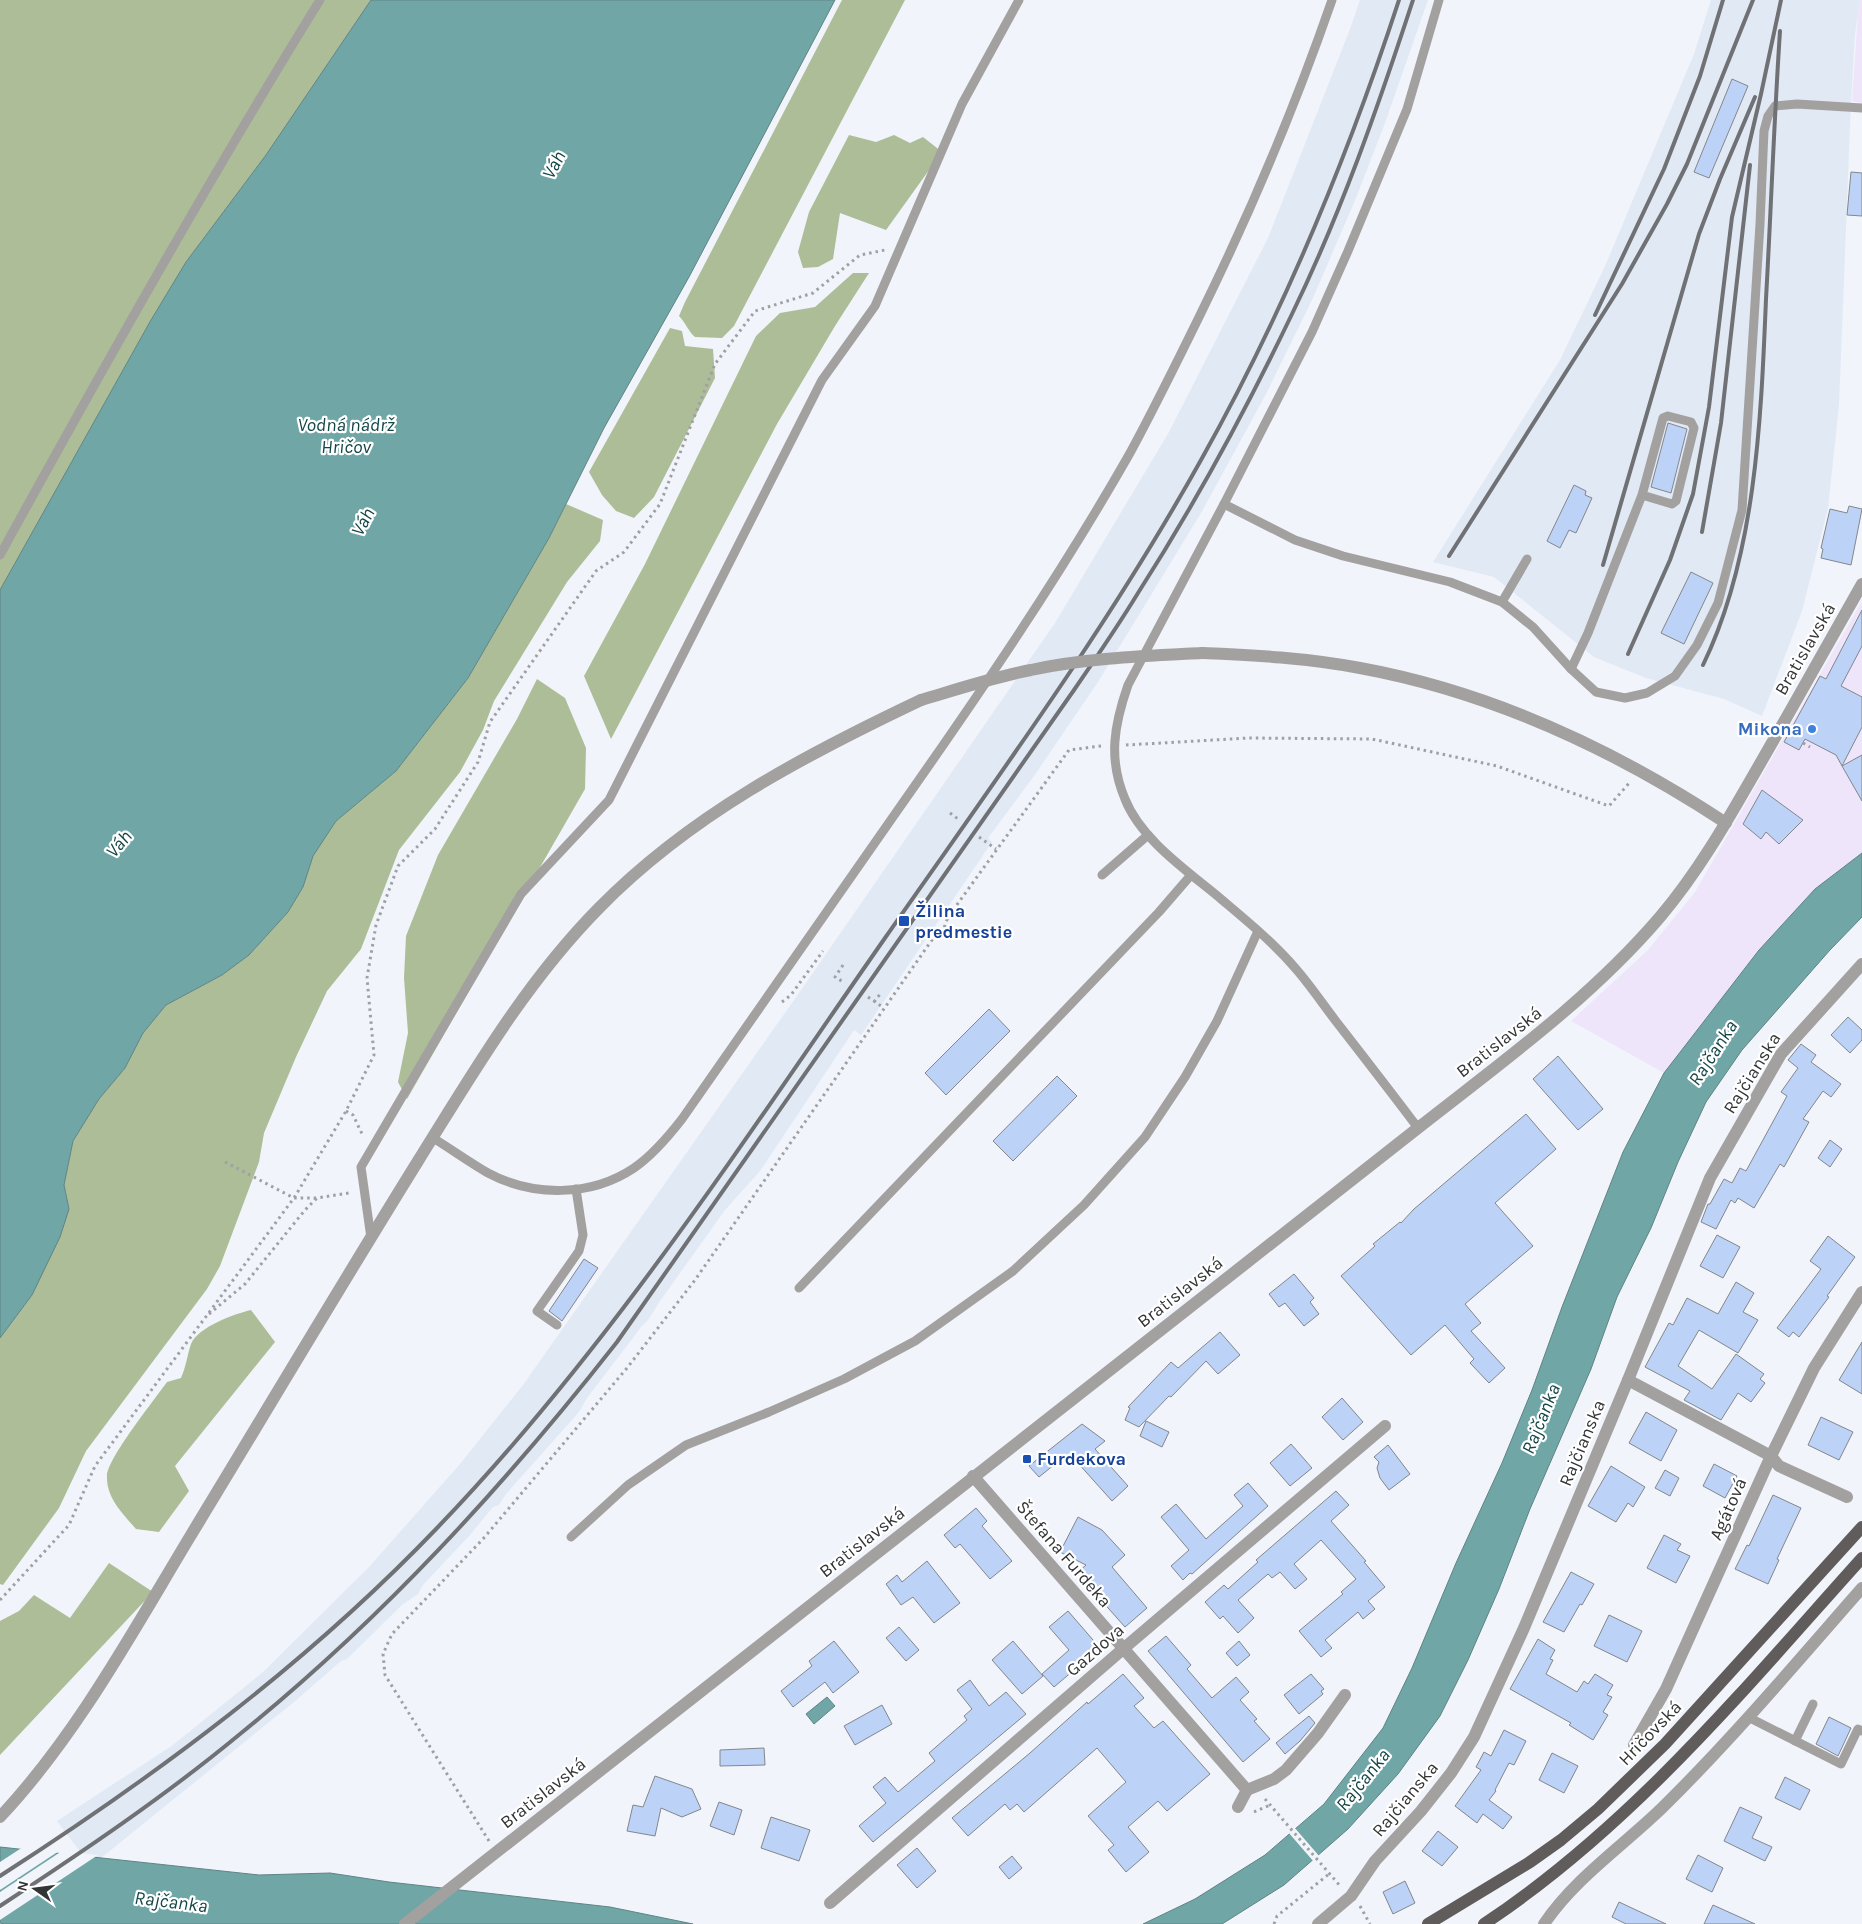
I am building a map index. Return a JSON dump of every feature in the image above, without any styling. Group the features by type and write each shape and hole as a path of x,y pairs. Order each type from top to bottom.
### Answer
{"main road":[{"name":"Hričovská","path":"1428,1924 1530,1862 1561,1840 1598,1809 1671,1738 1862,1527"},
{"path":"1484,1924 1545,1880 1643,1796 1713,1723 1862,1558"}],"street":[{"name":"Bratislavská","path":"405,1924 1563,1014 1597,984 1684,887 1726,823 1862,584"},
{"path":"0,1817 24,1791 71,1728 130,1637 489,1045 525,994 599,907 643,868 707,817 743,793 842,738 922,700 973,684 1032,670 1081,662 1131,656 1202,653 1307,660 1351,666 1412,679 1460,693 1548,726 1608,754 1676,792 1726,823"},
{"name":"Rajčianska","path":"1318,1924 1350,1896 1375,1861 1421,1811 1451,1773 1474,1736 1524,1628 1710,1178 1781,1054 1862,964"},
{"name":"Agátová","path":"1634,1744 1666,1689 1771,1456 1814,1368 1862,1292"},
{"path":"1628,1380 1771,1456 1779,1466 1847,1497"},
{"name":"Gazdova","path":"830,1903 1123,1649 1385,1426"},
{"name":"Štefana Furdeka","path":"974,1476 1247,1790"},
{"path":"1544,1924 1558,1904 1662,1808 1748,1717 1862,1588"},
{"path":"1238,1808 1247,1790 1274,1779 1286,1770 1318,1733 1345,1695"}],"lane":[{"path":"0,555 156,276 320,0"},
{"path":"371,1238 362,1167 521,894 609,800 822,380 875,306 962,104 1019,0"},
{"path":"433,1138 488,1173 516,1185 548,1191 576,1190 606,1182 633,1169 667,1139 995,672 1058,573 1130,452 1179,359 1228,257 1270,162 1332,0"},
{"path":"1418,1128 1296,969 1258,931 1148,835 1134,818 1125,800 1117,775 1114,745 1118,713 1128,685 1312,332 1348,251 1406,110 1438,0"},
{"path":"1224,504 1295,540 1343,556 1450,582 1502,602 1533,627 1571,669 1596,692 1625,698 1647,694 1675,676 1697,645 1718,603 1742,510 1765,122 1775,106 1789,104 1862,108"},
{"path":"1571,669 1588,633 1642,495 1663,418 1668,416 1691,422 1694,428 1676,501 1672,504 1642,495"},
{"path":"1502,602 1527,559"},
{"path":"1102,875 1148,835"},
{"path":"799,1288 1152,920 1192,875"},
{"path":"571,1537 628,1485 686,1445 768,1412 860,1370 915,1341 1012,1271 1084,1205 1145,1136 1185,1077 1217,1021 1258,931"},
{"path":"557,1325 537,1311 579,1251 583,1235 576,1190"},
{"path":"1795,1741 1813,1704"},
{"path":"1748,1717 1841,1764 1858,1729 1862,1731"}],"path":[{"path":"0,1600 69,1525 95,1466 294,1198 346,1111 374,1055 367,978 376,925 398,866 435,829 478,762 490,722 596,570 624,552 660,504 715,364 756,312 813,293 860,255 901,247"},
{"path":"1126,745 1249,738 1372,739 1497,766 1609,806 1630,782"},
{"path":"1803,743 1810,747"},
{"path":"496,1852 385,1675 383,1654 392,1634 483,1539 627,1368 696,1280 884,1008 934,937 944,928 948,918 996,849 1069,750 1101,746"},
{"path":"950,813 958,819"},
{"path":"979,837 996,849"},
{"path":"777,1005 791,995 823,951"},
{"path":"843,965 835,976 845,983"},
{"path":"874,1002 882,993"},
{"path":"868,997 884,1008"},
{"path":"225,1162 294,1198 317,1198 349,1193 362,1167 363,1134 354,1115 346,1111"},
{"path":"205,1317 245,1284 317,1198"},
{"path":"1273,1808 1346,1892"},
{"path":"1274,1924 1277,1916 1329,1874"},
{"path":"1360,1906 1370,1924"}],"shaded area":[{"path":"1360,0 1428,0 1385,123 1356,198 1313,298 1266,394 1201,513 1098,682 1034,776 988,838 992,842 861,1035 854,1030 760,1171 725,1210 648,1320 587,1398 579,1412 506,1494 499,1505 493,1507 469,1536 423,1585 418,1594 402,1605 347,1659 341,1661 294,1702 91,1866 57,1821 173,1745 263,1672 369,1567 460,1464 523,1385 799,993 1055,623 1169,432 1268,238"},
{"path":"1711,0 1860,0 1855,34 1851,101 1839,405 1828,508 1802,611 1762,716 1724,699 1646,678 1594,657 1494,577 1433,562 1560,360 1606,264 1694,54"},
{"path":"1859,0 1862,0 1862,103 1852,101"},
{"path":"1862,601 1862,853 1815,889 1759,949 1664,1073 1571,1021 1648,950 1695,892"}],"green space":[{"path":"0,0 371,0 266,155 186,262 151,320 0,590"},
{"path":"842,0 905,0 734,326 722,338 695,337 679,316 685,302"},
{"path":"849,135 876,142 894,135 910,143 923,137 942,152 886,230 840,213 833,259 818,267 803,268 798,252 809,212"},
{"path":"853,273 869,273 777,424 611,739 584,676 645,564 756,336 780,313 815,307"},
{"path":"670,328 682,331 685,346 713,349 715,378 654,497 634,518 616,511 602,495 589,472"},
{"path":"566,504 603,520 600,541 567,582 494,701 483,730 460,772 399,850 361,949 327,991 296,1057 264,1133 259,1162 220,1266 207,1289 86,1451 59,1508 3,1585 0,1584 0,1338 32,1295 69,1209 64,1185 73,1141 99,1099 125,1068 143,1033 166,1005 222,975 249,955 288,912 303,887 313,856 336,821 396,771 468,678 549,538"},
{"path":"537,679 565,698 586,748 585,789 407,1099 398,1082 408,1033 404,978 406,936 438,855 517,719"},
{"path":"251,1310 275,1342 175,1466 189,1491 159,1532 136,1529 112,1498 107,1484 109,1468 132,1429 167,1382 181,1378 191,1344 195,1338 217,1322"},
{"path":"109,1563 153,1592 0,1755 0,1621 19,1611 34,1595 70,1618"}],"water":[{"name":"Vodná nádrž Hričov","path":"371,0 835,0 689,277 604,428 549,538 468,678 396,771 336,821 313,856 303,887 288,912 249,955 222,975 166,1005 143,1033 125,1068 99,1099 73,1141 64,1185 69,1209 60,1237 32,1295 0,1338 0,590 151,320 186,262 266,155"},
{"name":"Rajčanka","path":"1862,853 1862,917 1830,950 1742,1050 1706,1102 1678,1162 1651,1228 1617,1297 1591,1369 1530,1509 1499,1589 1468,1660 1440,1716 1398,1774 1348,1829 1284,1885 1222,1924 1143,1924 1195,1899 1265,1855 1324,1804 1383,1728 1412,1668 1456,1563 1502,1463 1623,1152 1664,1073 1759,950 1815,889"},
{"path":"827,1697 835,1706 814,1724 806,1714"},
{"name":"Rajčanka","path":"0,1847 259,1875 330,1873 389,1882 610,1907 693,1924 5,1924 0,1923"}],"pier":[{"path":"1294,1827 1320,1857 1314,1862 1288,1832"},
{"path":"23,1847 59,1851 0,1890 0,1862"},
{"path":"62,1851 98,1855 0,1920 0,1892"}],"building":[{"path":"1732,79 1748,86 1709,178 1694,172"},
{"path":"1851,172 1862,173 1862,216 1847,215"},
{"path":"1668,423 1687,429 1671,493 1651,487"},
{"path":"1574,485 1586,491 1585,495 1592,498 1576,533 1569,530 1560,548 1547,541"},
{"path":"1849,506 1862,509 1851,565 1821,558 1823,549 1821,548 1830,509 1847,513"},
{"path":"1691,572 1713,583 1684,644 1661,633"},
{"path":"1862,610 1862,646 1841,686 1862,697 1862,727 1842,766 1836,755 1805,739 1799,750 1784,742 1820,676 1826,679"},
{"path":"1862,755 1862,801 1842,766"},
{"path":"1762,790 1803,820 1779,844 1766,832 1761,839 1743,824"},
{"path":"989,1009 1010,1031 946,1095 925,1073"},
{"path":"1848,1017 1862,1030 1862,1040 1850,1053 1831,1035"},
{"path":"1801,1044 1816,1055 1811,1062 1841,1084 1831,1097 1823,1091 1803,1119 1809,1122 1784,1167 1780,1164 1754,1208 1738,1198 1735,1203 1731,1200 1716,1229 1701,1222 1708,1204 1710,1204 1724,1179 1732,1183 1740,1168 1746,1171 1787,1096 1781,1092 1798,1068 1788,1060"},
{"path":"1558,1056 1603,1109 1578,1130 1533,1079"},
{"path":"1057,1076 1077,1096 1013,1161 993,1141"},
{"path":"1526,1114 1556,1149 1495,1203 1533,1246 1465,1304 1481,1323 1471,1331 1505,1368 1489,1383 1470,1363 1474,1359 1445,1325 1411,1355 1341,1276 1375,1246 1373,1244 1401,1223 1414,1209"},
{"path":"1830,1140 1842,1149 1830,1167 1818,1158"},
{"path":"1717,1235 1740,1247 1723,1278 1700,1266"},
{"path":"1828,1236 1855,1257 1827,1296 1829,1297 1799,1337 1793,1332 1789,1337 1777,1328 1821,1269 1810,1261"},
{"path":"584,1259 598,1268 562,1321 549,1311"},
{"path":"1294,1274 1314,1298 1310,1302 1319,1314 1304,1326 1285,1303 1279,1307 1269,1294"},
{"path":"1736,1282 1754,1293 1743,1312 1758,1320 1738,1353 1699,1330 1678,1366 1712,1389 1736,1354 1764,1374 1760,1379 1765,1383 1751,1402 1738,1393 1721,1420 1684,1400 1690,1391 1645,1367 1669,1323 1673,1325 1687,1298 1718,1314"},
{"path":"1220,1332 1240,1355 1218,1374 1206,1361 1139,1427 1125,1420 1130,1408 1128,1407 1171,1362 1178,1368"},
{"path":"1862,1342 1862,1394 1839,1380"},
{"path":"1342,1398 1363,1422 1343,1440 1322,1417"},
{"path":"1646,1412 1677,1430 1661,1461 1629,1443"},
{"path":"1821,1417 1853,1432 1839,1460 1808,1445"},
{"path":"1146,1421 1169,1432 1162,1447 1140,1436"},
{"path":"1082,1424 1105,1441 1095,1449 1128,1486 1112,1501 1077,1462 1072,1466 1065,1456 1039,1477 1029,1466"},
{"path":"1291,1444 1312,1468 1290,1486 1270,1463"},
{"path":"1388,1445 1410,1474 1389,1490 1380,1478 1377,1468 1379,1462 1374,1457"},
{"path":"1714,1464 1737,1476 1725,1498 1703,1486"},
{"path":"1611,1466 1645,1487 1633,1507 1628,1503 1616,1522 1588,1506"},
{"path":"1665,1470 1679,1478 1670,1496 1655,1488"},
{"path":"1248,1483 1268,1506 1183,1580 1171,1566 1189,1550 1161,1517 1176,1504 1206,1539 1243,1506 1234,1495"},
{"path":"1336,1491 1349,1505 1331,1521 1366,1561 1364,1562 1385,1587 1368,1601 1375,1609 1363,1619 1358,1612 1325,1640 1332,1648 1321,1657 1299,1631 1343,1594 1341,1592 1356,1579 1321,1540 1294,1564 1307,1579 1295,1589 1280,1572 1272,1578 1268,1574 1238,1600 1254,1618 1238,1633 1223,1616 1220,1619 1205,1602 1224,1585 1228,1589 1258,1562 1256,1560"},
{"path":"1773,1495 1801,1508 1777,1559 1779,1560 1768,1584 1735,1569 1747,1545 1749,1546"},
{"path":"976,1508 987,1521 982,1526 1012,1561 990,1579 960,1544 955,1548 944,1535"},
{"path":"1078,1517 1102,1530 1125,1555 1112,1567 1147,1608 1125,1627 1077,1573 1086,1565 1060,1552"},
{"path":"1664,1535 1681,1544 1677,1550 1690,1556 1676,1583 1647,1568"},
{"path":"927,1561 960,1603 934,1623 913,1597 901,1605 886,1584 897,1575 902,1582"},
{"path":"1571,1572 1594,1584 1564,1632 1543,1622"},
{"path":"1068,1611 1100,1648 1054,1687 1042,1674 1069,1650 1049,1627"},
{"path":"1609,1615 1642,1631 1627,1662 1594,1646"},
{"path":"899,1627 919,1650 906,1661 886,1638"},
{"path":"1166,1636 1191,1665 1187,1669 1212,1698 1236,1677 1249,1692 1240,1700 1257,1719 1254,1721 1270,1739 1243,1762 1148,1651"},
{"path":"1538,1639 1555,1650 1550,1659 1553,1660 1546,1674 1577,1692 1584,1681 1588,1684 1595,1674 1613,1685 1607,1695 1612,1697 1603,1712 1608,1715 1593,1740 1569,1725 1571,1723 1510,1689"},
{"path":"834,1641 859,1672 833,1693 825,1682 793,1707 781,1691 812,1666 809,1661"},
{"path":"1013,1641 1043,1676 1022,1694 992,1660"},
{"path":"1239,1641 1250,1655 1237,1666 1226,1653"},
{"path":"1123,1674 1144,1698 1134,1706 1154,1728 1163,1721 1210,1774 1167,1811 1158,1801 1128,1827 1149,1852 1126,1872 1108,1850 1114,1845 1088,1816 1126,1782 1097,1748 1024,1812 1017,1804 1010,1810 1005,1804 968,1836 952,1818 1030,1753 1087,1702 1088,1704"},
{"path":"1311,1674 1324,1689 1321,1691 1323,1694 1299,1714 1284,1695"},
{"path":"970,1680 989,1706 1006,1692 1026,1714 873,1842 859,1826 886,1803 873,1787 885,1777 898,1792 935,1761 929,1753 967,1720 964,1716 972,1709 957,1690"},
{"path":"882,1705 892,1724 855,1745 844,1726"},
{"path":"1309,1716 1315,1723 1300,1741 1285,1754 1276,1743"},
{"path":"1829,1717 1851,1728 1838,1756 1816,1744"},
{"path":"1504,1730 1526,1741 1514,1765 1509,1763 1496,1791 1489,1800 1512,1817 1503,1829 1483,1814 1477,1823 1455,1806 1481,1770 1476,1767 1484,1752 1491,1756"},
{"path":"764,1748 765,1765 720,1766 720,1750"},
{"path":"1552,1753 1578,1766 1564,1793 1539,1780"},
{"path":"655,1776 692,1789 701,1809 682,1817 661,1808 655,1836 627,1831 633,1805 643,1807"},
{"path":"1785,1777 1810,1790 1800,1810 1775,1798"},
{"path":"719,1802 742,1810 734,1835 710,1826"},
{"path":"1740,1807 1762,1817 1752,1838 1772,1847 1765,1861 1724,1841"},
{"path":"771,1817 810,1830 799,1861 761,1848"},
{"path":"1438,1831 1458,1847 1442,1866 1422,1851"},
{"path":"917,1848 936,1871 917,1888 897,1865"},
{"path":"1698,1855 1723,1868 1712,1892 1686,1879"},
{"path":"1012,1856 1022,1868 1009,1879 999,1867"},
{"path":"1405,1881 1415,1903 1393,1914 1383,1892"},
{"path":"1619,1902 1666,1924 1626,1924 1612,1917"},
{"path":"1713,1905 1755,1924 1704,1924"}],"railway":[{"path":"0,1876 116,1798 229,1715 284,1671 388,1577 438,1527 501,1459 560,1388 673,1242 1049,703 1128,583 1165,522 1231,405 1286,292 1358,118 1399,0"},
{"path":"0,1906 182,1780 240,1734 343,1644 392,1597 485,1499 530,1448 617,1342 1074,690 1123,618 1180,525 1238,421 1275,350 1310,276 1358,159 1413,0"},
{"path":"1595,315 1664,169 1700,76 1723,0"},
{"path":"1449,556 1622,284 1667,204 1687,164 1753,0"},
{"path":"1628,654 1670,560 1693,494 1709,407 1732,217 1781,0"},
{"path":"1703,665 1721,623 1734,579 1745,533 1758,439 1780,31"},
{"path":"1603,565 1699,234 1755,97"},
{"path":"1702,532 1721,423 1750,165"}],"place":[{"name":"Mikona","path":"1812,729"},
{"name":"Žilina predmestie","path":"904,921"},
{"name":"Furdekova","path":"1027,1459"}],"water label":[{"name":"Váh","path":"554,165"},
{"name":"Váh","path":"363,522"},
{"name":"Váh","path":"119,844"}]}
